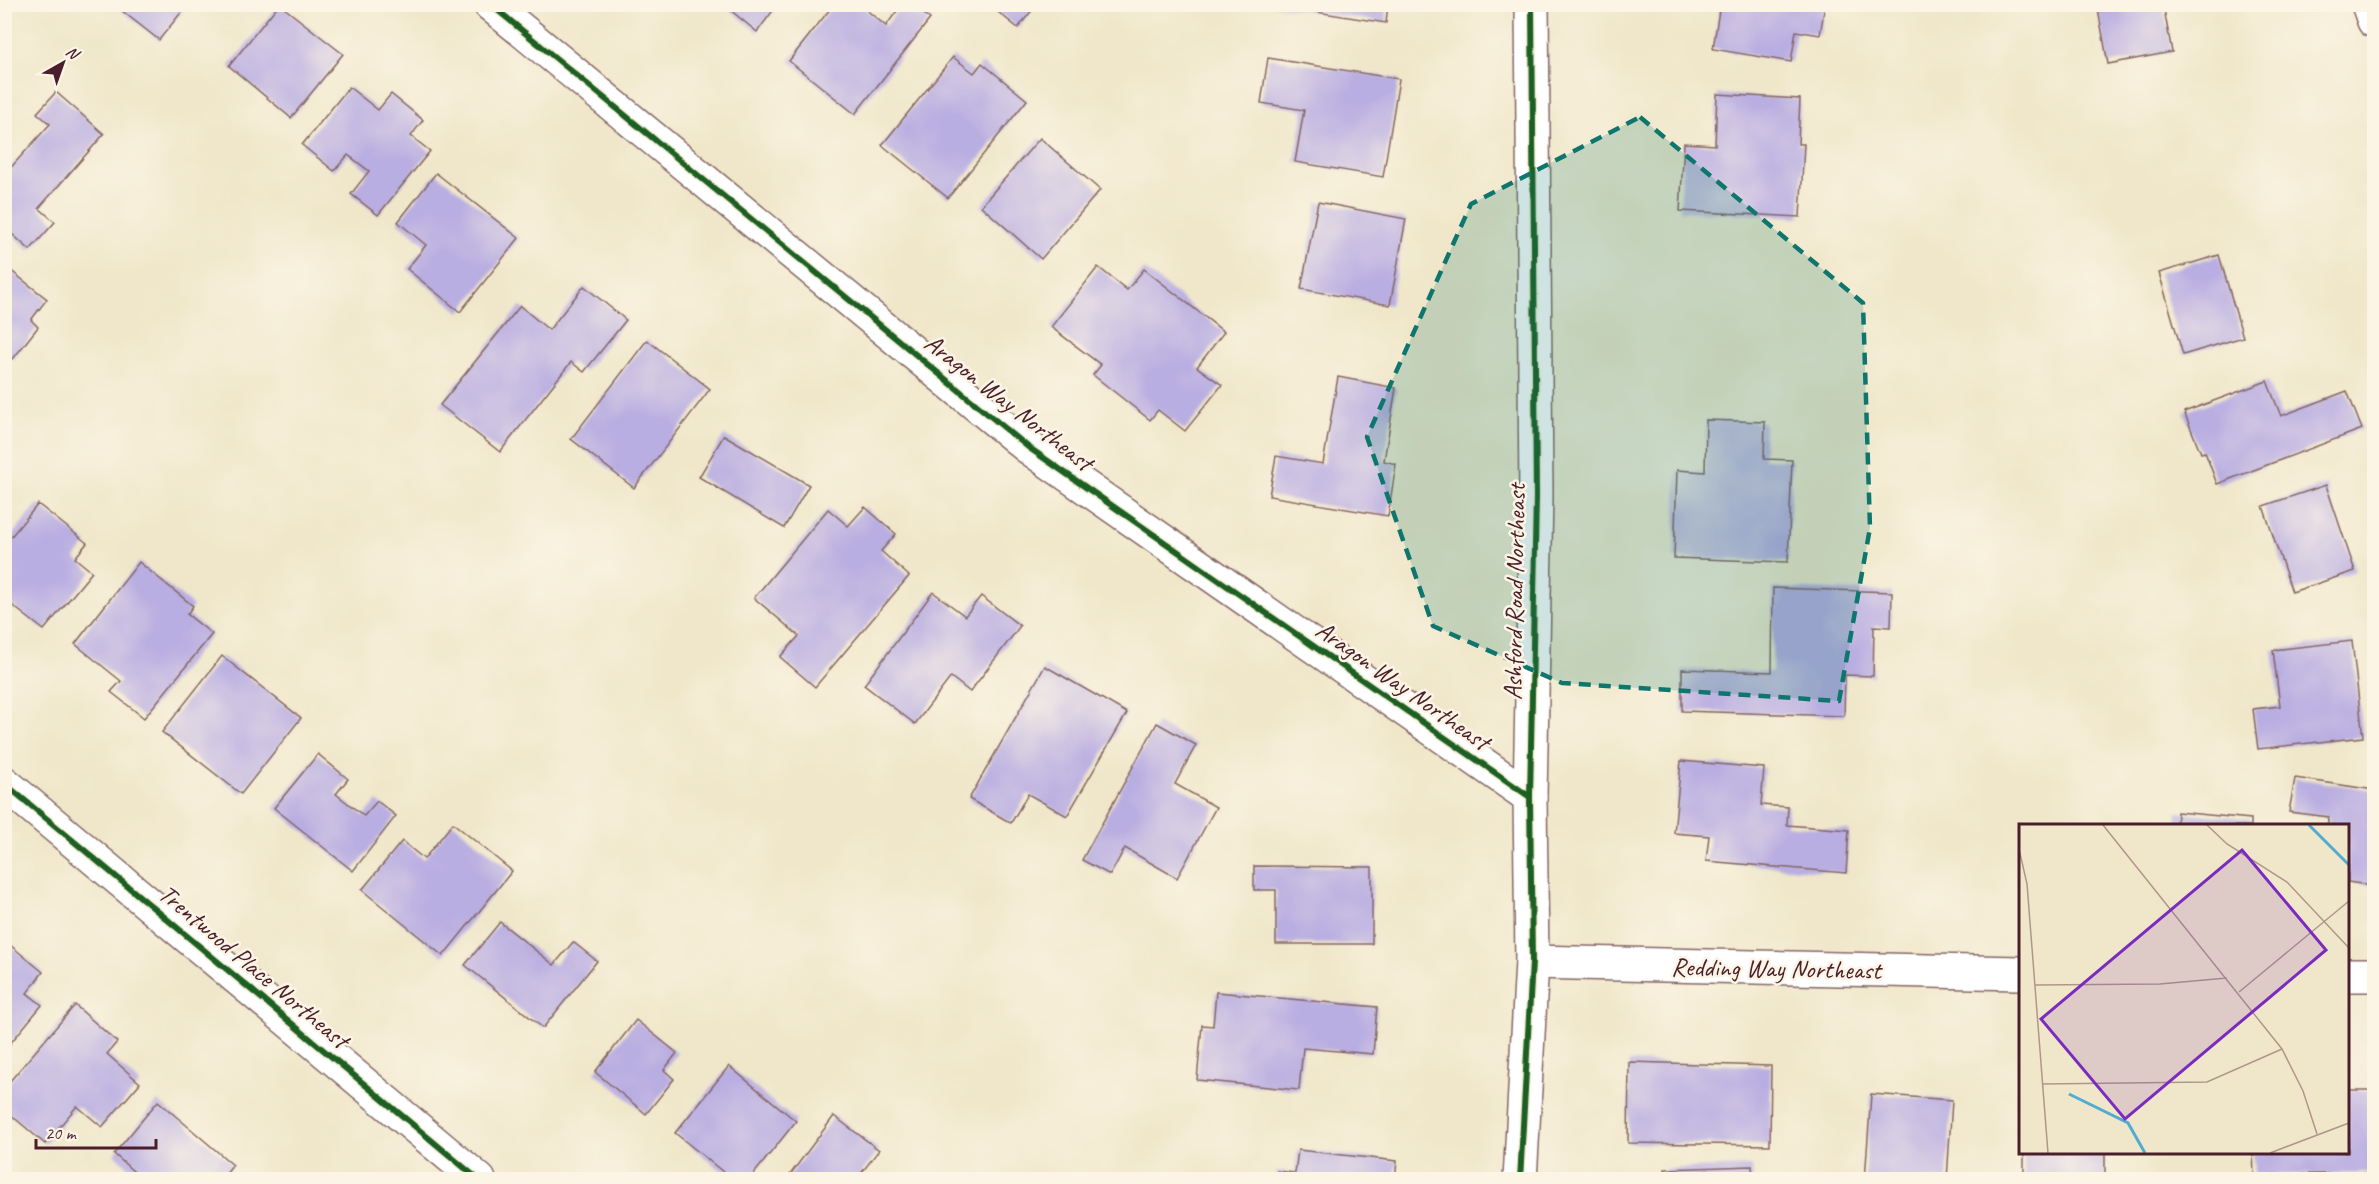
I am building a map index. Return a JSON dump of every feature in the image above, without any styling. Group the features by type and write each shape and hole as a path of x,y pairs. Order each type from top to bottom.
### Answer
{"street":[{"name":"Aragon Way Northeast","path":"490,4 1029,447 1530,797"},
{"name":"Ashford Road Northeast","path":"1520,1179 1532,962 1530,797 1536,496 1532,4"},
{"path":"2368,4 2374,21"},
{"name":"Trentwood Place Northeast","path":"4,783 479,1179"},
{"name":"Redding Way Northeast","path":"1532,962 2019,973"},
{"path":"2349,975 2374,975"}],"highlighted area":[{"path":"1640,117 1863,303 1870,528 1839,701 1562,683 1433,626 1367,437 1471,204"}],"building":[{"path":"117,4 188,4 159,40 116,6"},
{"path":"279,4 343,54 291,118 229,66"},
{"path":"723,4 778,4 757,32"},
{"path":"834,4 859,4 886,26 902,4 912,4 930,19 855,114 789,61"},
{"path":"988,4 1037,4 1018,28"},
{"path":"1266,4 1388,4 1386,23"},
{"path":"1720,4 1825,4 1820,35 1796,31 1791,62 1713,49"},
{"path":"2097,4 2163,4 2172,52 2108,64"},
{"path":"953,57 974,73 982,63 1027,100 948,198 882,145"},
{"path":"1268,58 1399,79 1383,177 1295,162 1304,110 1261,103"},
{"path":"349,87 378,110 391,94 423,120 411,136 430,151 378,215 351,194 369,171 348,155 334,171 302,145"},
{"path":"56,92 104,134 39,208 55,222 30,250 4,227 4,175 50,124 37,113"},
{"path":"1717,94 1800,99 1798,144 1804,144 1800,217 1680,211 1684,143 1715,145"},
{"path":"1040,138 1100,190 1041,259 981,206"},
{"path":"436,173 519,238 460,312 407,269 426,245 398,222"},
{"path":"1318,202 1406,219 1390,305 1301,289"},
{"path":"2219,255 2243,337 2183,355 2159,273"},
{"path":"5,266 47,299 31,320 38,327 13,359 5,353"},
{"path":"1098,267 1127,290 1144,269 1224,332 1197,367 1222,385 1185,431 1158,410 1150,420 1093,375 1101,365 1051,327"},
{"path":"584,286 626,320 584,372 571,362 500,452 440,405 520,306 549,330"},
{"path":"647,340 710,389 634,488 571,439"},
{"path":"1338,377 1396,388 1384,461 1396,464 1388,516 1269,496 1276,456 1323,464"},
{"path":"2267,381 2281,416 2347,391 2362,429 2217,484 2205,452 2201,453 2184,412"},
{"path":"1706,420 1765,422 1764,459 1792,460 1788,562 1674,558 1677,470 1705,472"},
{"path":"724,435 809,485 784,528 699,477"},
{"path":"2326,485 2355,571 2292,592 2263,506"},
{"path":"38,504 87,543 75,558 92,572 44,630 4,599 4,588 7,584 4,581 4,545"},
{"path":"865,507 896,534 881,551 909,576 815,687 780,657 799,636 754,598 828,509 848,526"},
{"path":"139,562 193,606 187,614 212,634 144,718 111,692 121,681 75,644"},
{"path":"1773,588 1892,592 1891,627 1874,626 1873,676 1845,675 1844,716 1682,711 1682,669 1772,672"},
{"path":"933,592 965,616 981,596 1020,626 970,692 951,677 915,724 864,685"},
{"path":"2352,641 2363,737 2258,749 2253,709 2280,706 2273,650"},
{"path":"222,656 301,718 241,794 162,732"},
{"path":"1045,666 1127,713 1067,816 1028,794 1011,823 969,799"},
{"path":"1157,723 1196,745 1175,784 1216,807 1177,878 1125,848 1110,875 1082,860"},
{"path":"318,754 348,779 336,794 364,816 377,801 396,816 353,871 274,808"},
{"path":"1681,761 1764,768 1761,805 1788,807 1787,825 1849,830 1846,873 1706,861 1709,836 1674,833"},
{"path":"2295,778 2374,790 2374,886 2349,882 2349,824 2327,824 2329,817 2289,812"},
{"path":"2177,812 2251,819 2251,824 2176,824"},
{"path":"453,823 512,871 443,956 362,890 402,841 424,859"},
{"path":"1254,866 1372,867 1372,944 1276,944 1276,890 1254,890"},
{"path":"500,922 554,965 573,942 597,961 543,1028 465,965"},
{"path":"4,940 43,972 27,993 42,1005 4,1051"},
{"path":"1216,992 1377,1007 1373,1054 1303,1048 1299,1090 1197,1080 1202,1025 1213,1026"},
{"path":"75,1005 117,1042 107,1054 140,1083 102,1127 77,1106 45,1144 4,1109 4,1088"},
{"path":"636,1020 677,1053 664,1070 674,1079 646,1114 595,1072"},
{"path":"1629,1062 1771,1066 1770,1145 1628,1143"},
{"path":"729,1066 796,1121 749,1180 733,1180 675,1133"},
{"path":"2349,1090 2374,1090 2374,1173 2254,1175 2253,1154 2349,1154"},
{"path":"1871,1094 1952,1100 1947,1180 1865,1180"},
{"path":"158,1101 233,1165 221,1180 143,1180 114,1154"},
{"path":"834,1116 879,1150 856,1180 786,1180"},
{"path":"1298,1150 1397,1161 1395,1180 1276,1180 1277,1171 1295,1173"},
{"path":"2024,1154 2105,1154 2105,1180 2024,1180"},
{"path":"1752,1166 1753,1180 1665,1180 1665,1169"}],"cycle path":[{"path":"490,4 1028,447 1530,797"},
{"path":"1520,1180 1532,962 1530,797 1536,496 1532,4"},
{"path":"4,783 479,1180"}]}
